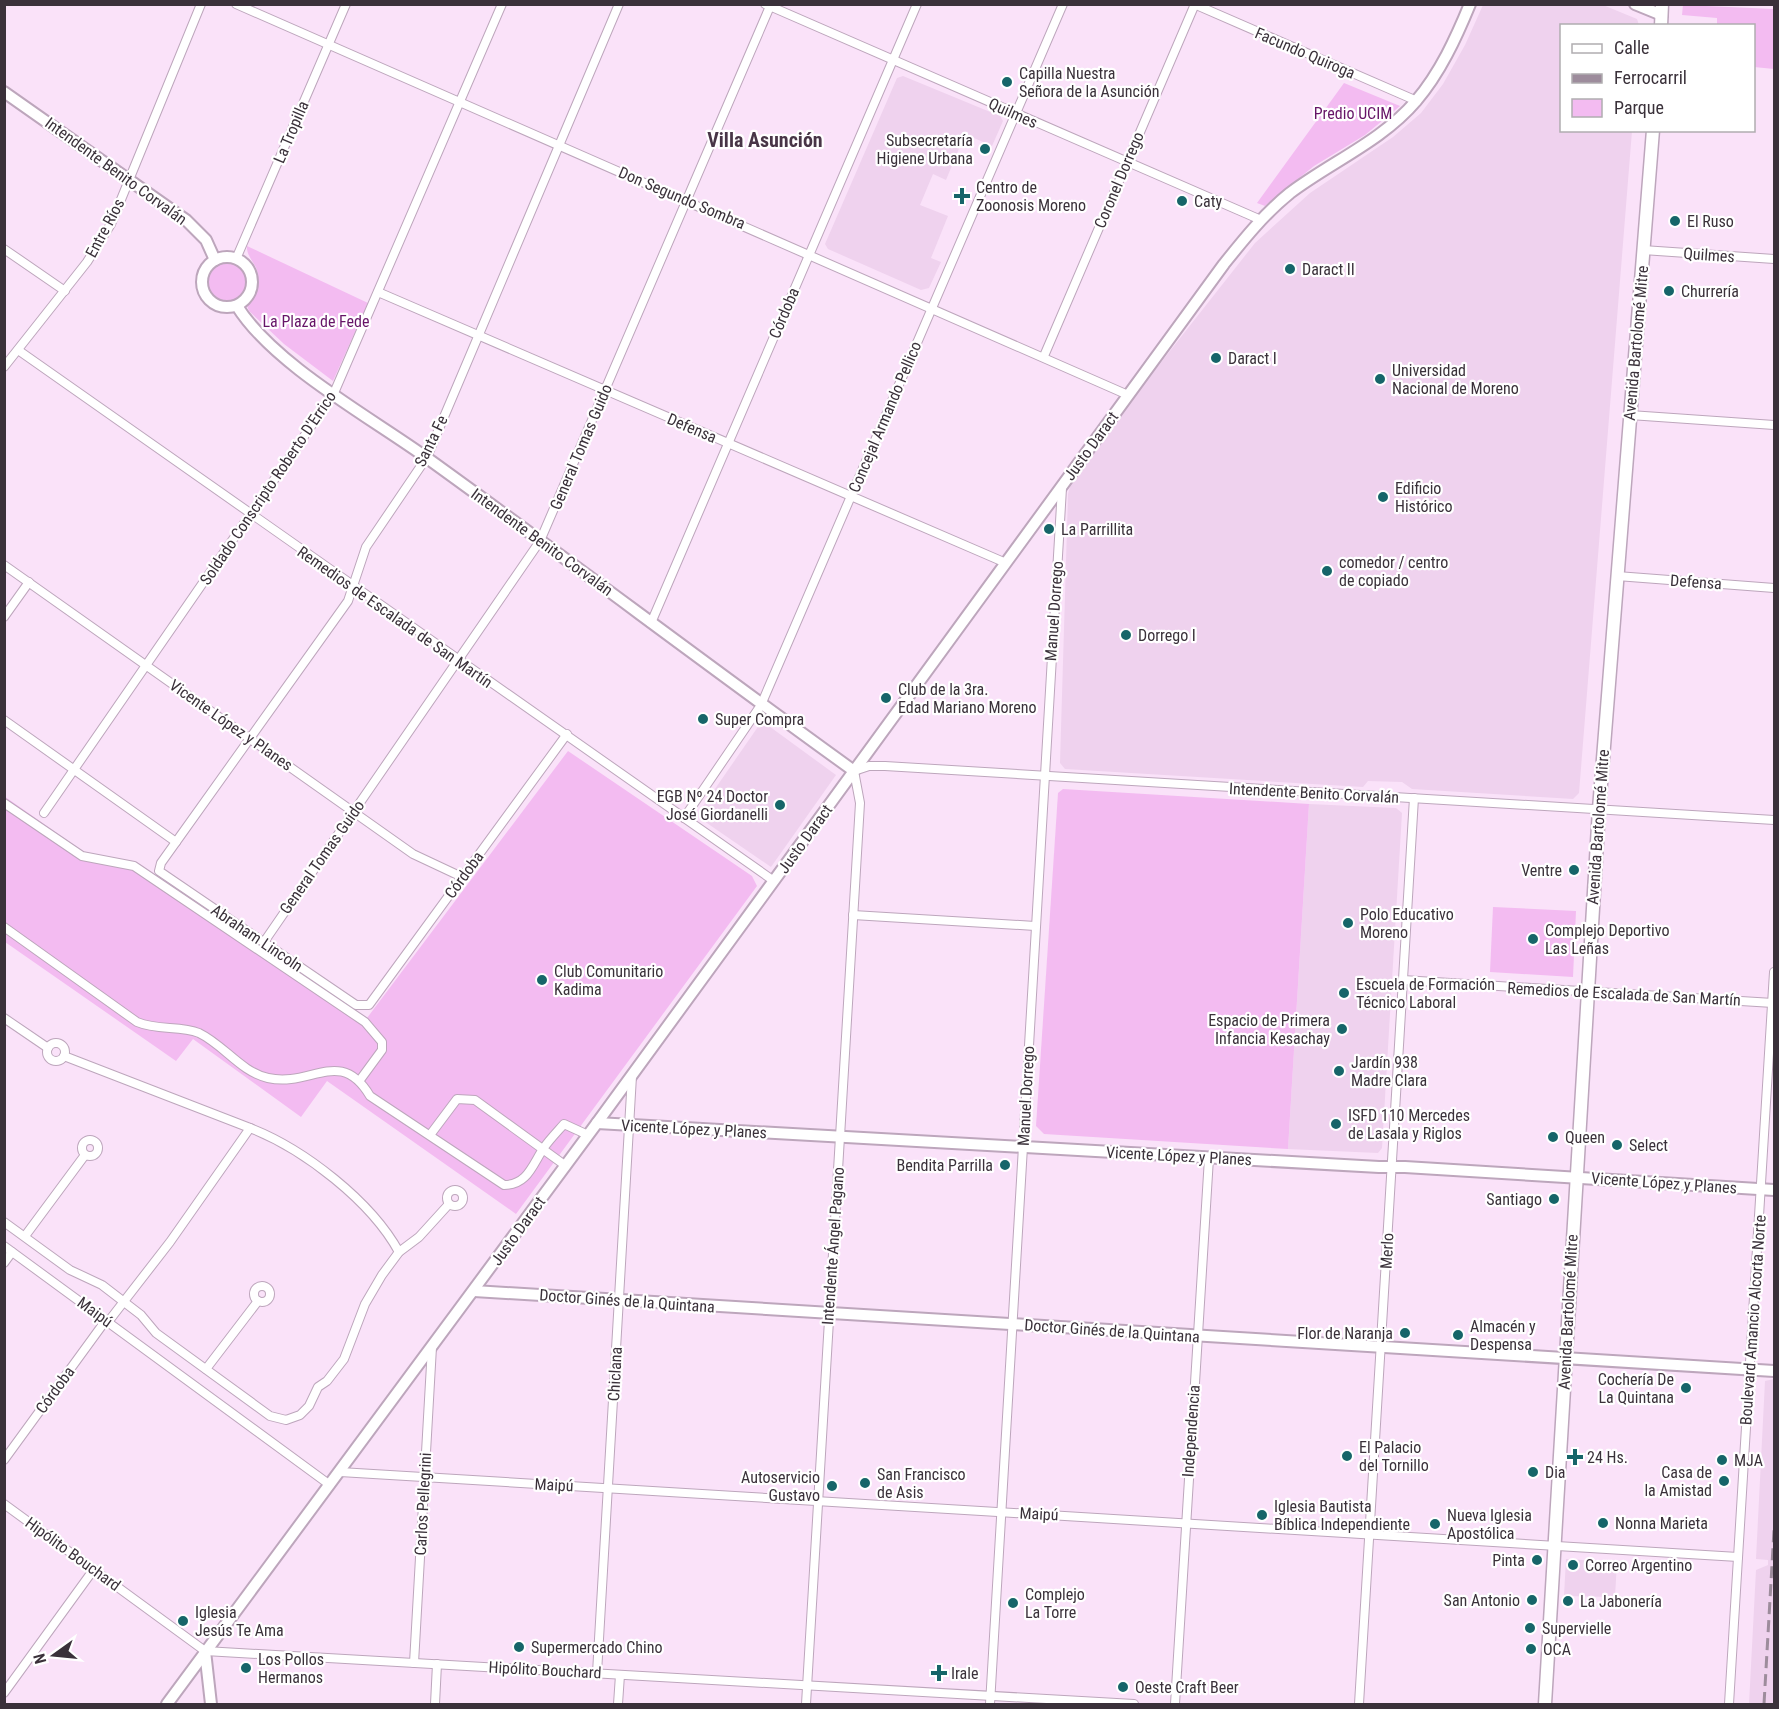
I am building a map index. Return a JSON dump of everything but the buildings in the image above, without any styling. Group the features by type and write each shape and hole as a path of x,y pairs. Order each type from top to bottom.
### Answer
{"main road":[{"name":"Avenida Bartolomé Mitre","path":"1545,1704 1599,809 1653,132"}],"street":[{"name":"Entre Ríos","path":"4,367 65,291 106,232 201,4"},
{"name":"Don Segundo Sombra","path":"236,4 933,307 1128,395"},
{"name":"La Tropilla","path":"236,259 346,4"},
{"name":"Soldado Conscripto Roberto D'Errico","path":"44,813 148,666 334,393 502,4"},
{"name":"Santa Fe","path":"159,870 161,863 348,600 366,547 426,458 619,4"},
{"name":"Córdoba","path":"651,622 917,4"},
{"name":"Concejal Armando Pellico","path":"684,818 761,705 1063,4"},
{"name":"Justo Daract","path":"167,1704 566,1166 1224,264 1262,220 1290,194 1376,137 1417,100 1442,63 1470,4"},
{"path":"1635,4 1662,15"},
{"name":"Quilmes","path":"769,5 1262,220"},
{"name":"General Tomas Guido","path":"264,942 540,541 769,5"},
{"name":"Facundo Quiroga","path":"1195,5 1417,100"},
{"name":"Coronel Dorrego","path":"1044,356 1195,5"},
{"name":"Intendente Benito Corvalán","path":"4,92 130,179 199,232 215,260"},
{"path":"4,249 65,291"},
{"name":"Quilmes","path":"1643,250 1774,259"},
{"path":"224,257 236,259 244,263 252,278 250,294 237,306 220,307 206,296 202,279 205,271 215,260 224,257"},
{"name":"Defensa","path":"378,292 1006,563"},
{"name":"Intendente Benito Corvalán","path":"237,306 267,340 334,393 855,771 868,766 885,766 1774,820"},
{"name":"Remedios de Escalada de San Martín","path":"18,350 353,589 567,734 774,881"},
{"path":"1630,415 1774,425"},
{"name":"Manuel Dorrego","path":"990,1700 1062,487"},
{"name":"Vicente López y Planes","path":"4,565 413,854 462,877"},
{"name":"Defensa","path":"1617,576 1774,588"},
{"path":"4,617 29,582"},
{"path":"4,720 176,842"},
{"name":"Córdoba","path":"356,1005 369,1005 567,734"},
{"name":"Intendente Ángel Pagano","path":"806,1704 853,915 859,788 855,771"},
{"name":"Merlo","path":"1359,1704 1414,798"},
{"path":"4,803 82,856 134,866 365,1022 382,1042 382,1050 360,1080"},
{"name":"Abraham Lincoln","path":"159,870 356,1005"},
{"path":"853,915 1035,927"},
{"path":"4,927 137,1022 159,1029 187,1029 199,1034 256,1074 281,1080 340,1070 360,1080 370,1096 504,1185 518,1182 532,1171 543,1149 564,1124 588,1135"},
{"name":"Boulevard Amancio Alcorta Norte","path":"1729,1704 1774,972"},
{"name":"Remedios de Escalada de San Martín","path":"1403,980 1773,1003"},
{"path":"4,1018 48,1048 51,1059 59,1060 64,1056"},
{"path":"48,1048 52,1044 60,1044 64,1048 64,1056"},
{"path":"64,1056 250,1128 295,1150 360,1203 383,1226 399,1252"},
{"name":"Chiclana","path":"597,1673 632,1074"},
{"path":"430,1135 457,1099 475,1100 566,1166"},
{"name":"Vicente López y Planes","path":"597,1123 1774,1190"},
{"name":"Córdoba","path":"4,1460 250,1128"},
{"path":"25,1236 85,1155"},
{"name":"Independencia","path":"1175,1704 1209,1158"},
{"path":"4,1222 70,1270 87,1277 141,1315 156,1333 270,1416 286,1420 300,1415 309,1406 318,1387 327,1380 344,1359 365,1304 399,1252 419,1237 449,1204"},
{"name":"Maipú","path":"4,1246 330,1485"},
{"path":"4,1263 12,1252"},
{"name":"Doctor Ginés de la Quintana","path":"474,1291 1774,1371"},
{"path":"206,1369 258,1301"},
{"name":"Carlos Pellegrini","path":"414,1663 432,1345"},
{"name":"Maipú","path":"340,1472 1738,1557"},
{"name":"Hipólito Bouchard","path":"5,1506 205,1651 807,1686 990,1700 1134,1704"},
{"path":"4,1693 94,1569"},
{"path":"205,1651 211,1704"},
{"path":"435,1704 437,1664"},
{"path":"618,1704 620,1675"}],"shaded area":[{"name":"Universidad Nacional de Moreno","path":"1483,5 1603,5 1637,19 1639,24 1560,24 1560,132 1632,132 1579,793 1573,799 1412,789 1402,782 1368,781 1363,787 1065,769 1060,763 1068,494 1073,474 1255,243 1310,193 1393,137 1421,113 1443,84 1465,45"},
{"path":"903,76 1000,116 1003,121 992,146 965,134 946,180 933,174 920,205 948,216 931,258 941,262 929,288 921,290 828,249 825,244 897,78"},
{"name":"EGB Nº 24 Doctor José Giordanelli","path":"762,721 836,775 771,867 701,819 699,812"},
{"path":"1309,804 1396,808 1402,813 1382,1148 1378,1153 1288,1149"},
{"path":"1774,1379 1774,1704 1749,1704 1756,1570 1768,1565 1768,1560 1756,1559 1765,1381"},
{"path":"1566,1559 1617,1562 1615,1597 1564,1596"}],"green space":[{"path":"1683,5 1774,9 1774,69 1755,67 1755,24 1717,24 1717,18 1682,15"},
{"name":"Predio UCIM","path":"1344,83 1400,106 1365,135 1314,166 1265,206 1257,203"},
{"name":"La Plaza de Fede","path":"247,246 368,303 333,381 284,344 249,311 247,306 256,289 258,273 248,254"},
{"path":"222,257 232,257 245,264 252,277 252,287 245,300 232,307 222,307 213,303 206,296 202,287 202,277 206,268 213,261"},
{"name":"Club Comunitario Kadima","path":"568,751 752,876 757,886 516,1214 327,1081 301,1117 193,1039 176,1061 5,942 4,796 91,857 138,863 367,1018"},
{"path":"1063,789 1309,804 1288,1149 1044,1134 1036,1126 1058,793"},
{"name":"Complejo Deportivo Las Leñas","path":"1493,907 1576,911 1573,977 1490,972"}],"railway":[{"path":"1764,1704 1774,1530"}],"place":[{"name":"Capilla Nuestra Señora de la Asunción","path":"1007,82"},
{"name":"Subsecretaría Higiene Urbana","path":"985,149"},
{"name":"Centro de Zoonosis Moreno","path":"962,196"},
{"name":"Caty","path":"1182,201"},
{"name":"El Ruso","path":"1675,221"},
{"name":"Daract II","path":"1290,269"},
{"name":"Churrería","path":"1669,291"},
{"name":"Daract I","path":"1216,358"},
{"name":"Universidad Nacional de Moreno","path":"1380,379"},
{"name":"Edificio Histórico","path":"1383,497"},
{"name":"La Parrillita","path":"1049,529"},
{"name":"comedor / centro de copiado","path":"1327,571"},
{"name":"Dorrego I","path":"1126,635"},
{"name":"Club de la 3ra. Edad Mariano Moreno","path":"886,698"},
{"name":"Super Compra","path":"703,719"},
{"name":"EGB Nº 24 Doctor José Giordanelli","path":"780,805"},
{"name":"Ventre","path":"1574,870"},
{"name":"Polo Educativo Moreno","path":"1348,923"},
{"name":"Complejo Deportivo Las Leñas","path":"1533,939"},
{"name":"Club Comunitario Kadima","path":"542,980"},
{"name":"Escuela de Formación Técnico Laboral","path":"1344,993"},
{"name":"Espacio de Primera Infancia Kesachay","path":"1342,1029"},
{"name":"Jardín 938 Madre Clara","path":"1339,1071"},
{"name":"ISFD 110 Mercedes de Lasala y Riglos","path":"1336,1124"},
{"name":"Queen","path":"1553,1137"},
{"name":"Select","path":"1617,1145"},
{"name":"Bendita Parrilla","path":"1005,1165"},
{"name":"Santiago","path":"1554,1199"},
{"name":"Flor de Naranja","path":"1405,1333"},
{"name":"Almacén y Despensa","path":"1458,1335"},
{"name":"Cochería De La Quintana","path":"1686,1388"},
{"name":"El Palacio del Tornillo","path":"1347,1456"},
{"name":"24 Hs.","path":"1575,1457"},
{"name":"MJA","path":"1722,1460"},
{"name":"Dia","path":"1533,1472"},
{"name":"Casa de la Amistad","path":"1724,1481"},
{"name":"San Francisco de Asis","path":"865,1483"},
{"name":"Autoservicio Gustavo","path":"832,1486"},
{"name":"Iglesia Bautista Bíblica Independiente","path":"1262,1515"},
{"name":"Nonna Marieta","path":"1603,1523"},
{"name":"Nueva Iglesia Apostólica","path":"1435,1524"},
{"name":"Pinta","path":"1537,1560"},
{"name":"Correo Argentino","path":"1573,1565"},
{"name":"San Antonio","path":"1532,1600"},
{"name":"La Jabonería","path":"1568,1601"},
{"name":"Complejo La Torre","path":"1013,1603"},
{"name":"Iglesia Jesús Te Ama","path":"183,1621"},
{"name":"Supervielle","path":"1530,1628"},
{"name":"Supermercado Chino","path":"519,1647"},
{"name":"OCA","path":"1531,1649"},
{"name":"Los Pollos Hermanos","path":"246,1668"},
{"name":"Irale","path":"939,1673"},
{"name":"Oeste Craft Beer","path":"1123,1687"}],"district":[{"name":"Villa Asunción","path":"765,140"}]}
